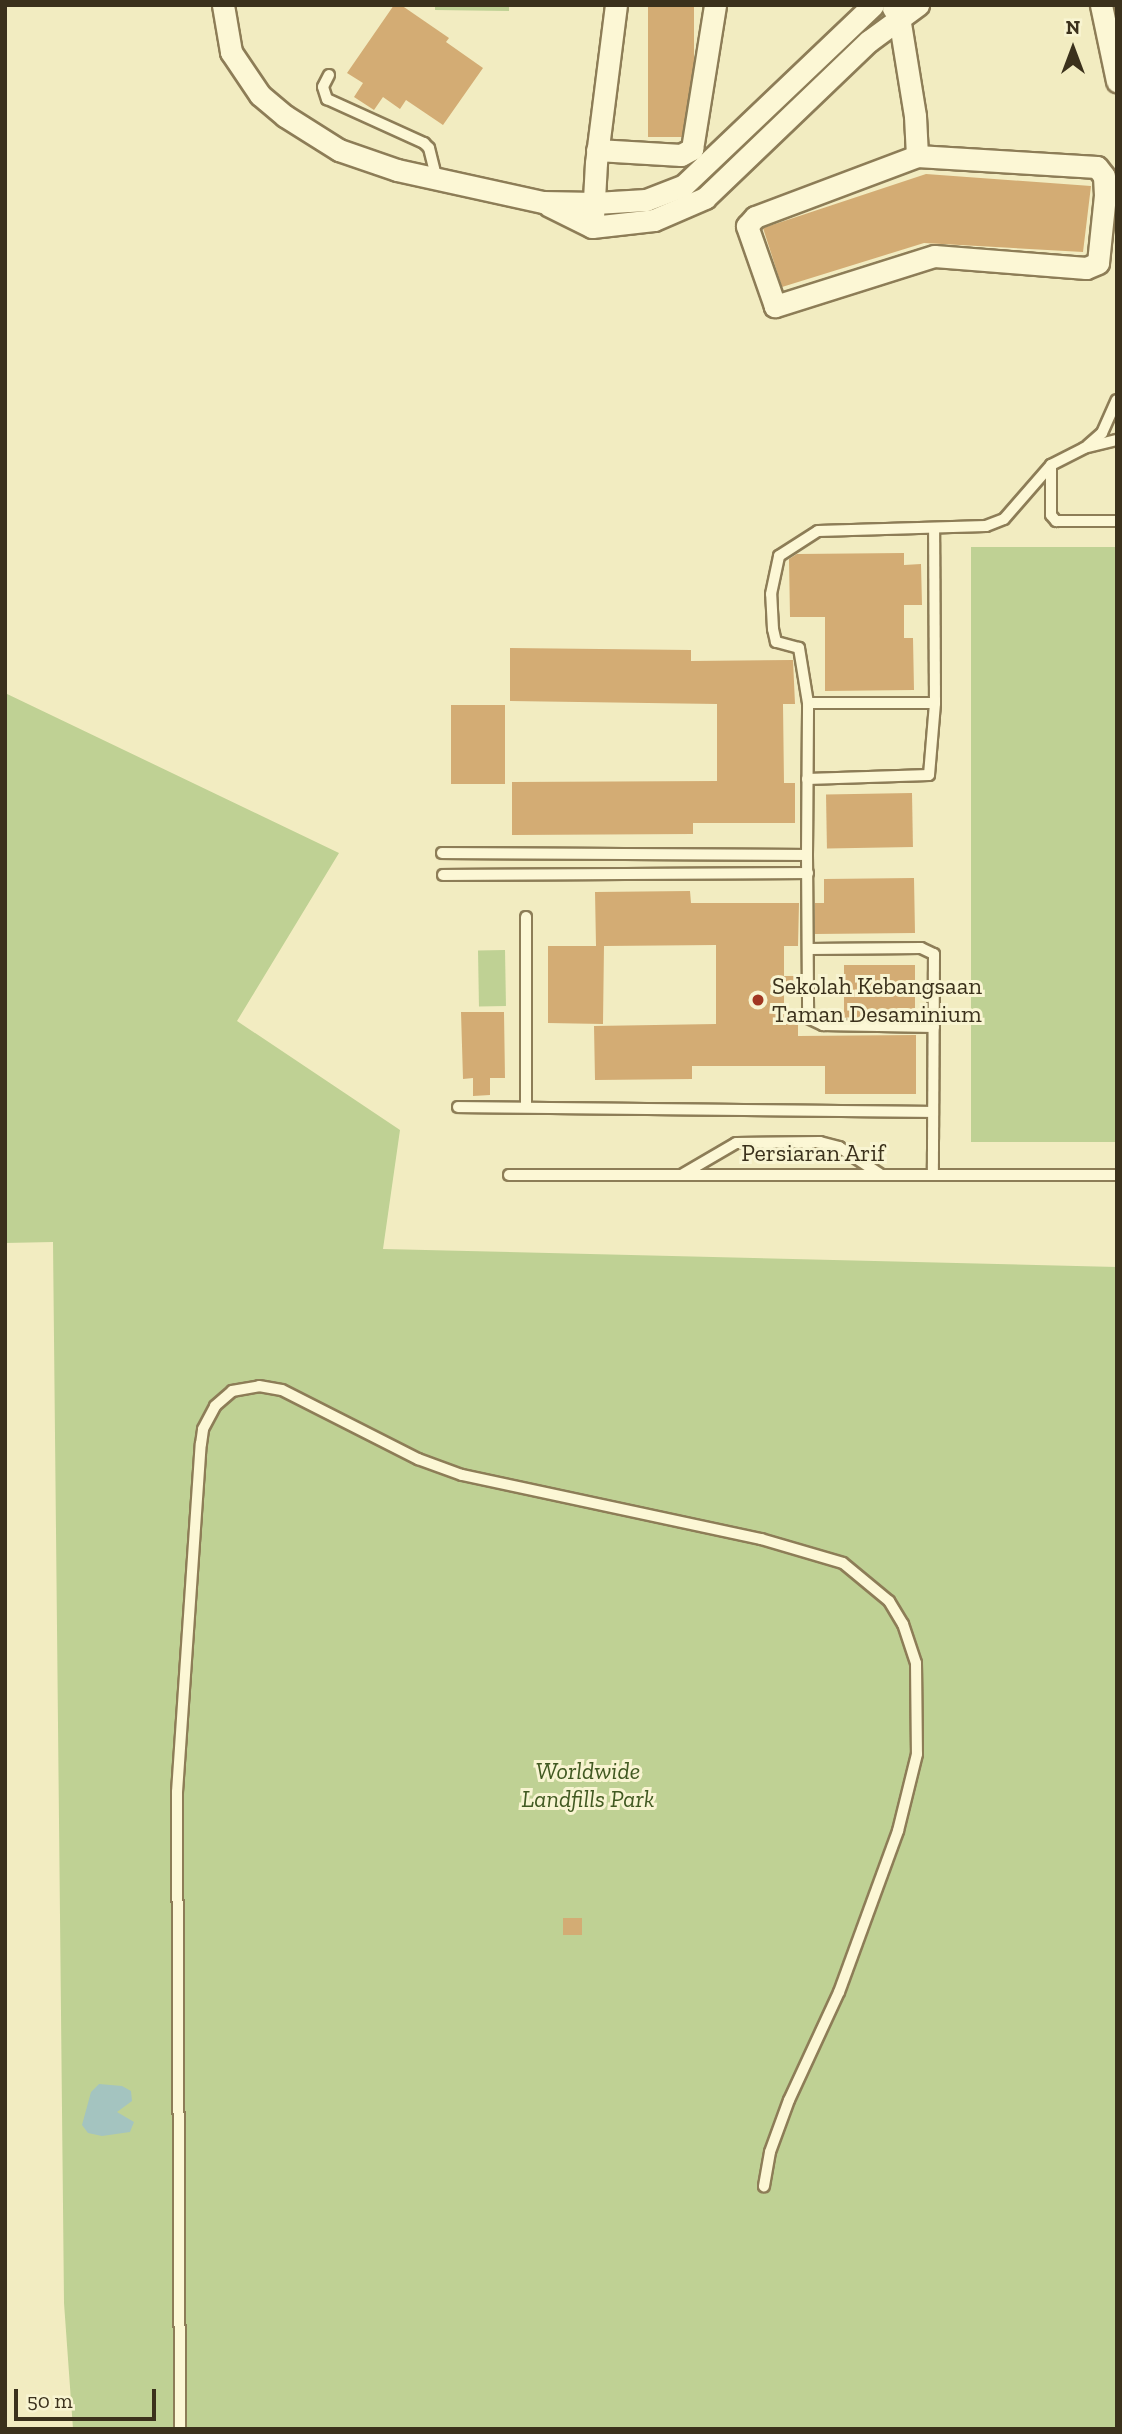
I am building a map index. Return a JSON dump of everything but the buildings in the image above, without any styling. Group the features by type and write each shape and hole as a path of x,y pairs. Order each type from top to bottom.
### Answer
{"street":[{"path":"223,5 231,52 260,95 285,116 340,150 436,180 543,202 595,203 646,200 682,186 873,5"},
{"path":"592,227 597,150 616,5"},
{"path":"597,150 681,156 692,149 715,5"},
{"path":"543,202 592,227 654,220 705,198 869,41 895,11 918,5"},
{"path":"1101,5 1117,81"},
{"path":"895,11 915,116 917,156"},
{"path":"917,156 1097,167 1104,176 1105,195 1098,263 1086,268 934,256 775,306 747,226 755,217 917,156"}],"lane":[{"path":"329,75 323,87 327,99 425,143 429,148 436,180"},
{"path":"934,1027 823,1025 808,1018 808,704 799,648 776,642 773,629 771,594 779,556 818,531 986,526 1004,519 1051,465 1084,448 1102,433 1117,400"},
{"path":"1084,448 1117,440"},
{"path":"1051,465 1053,519 1117,521"},
{"path":"807,779 929,775 934,703 934,528"},
{"path":"808,704 934,703"},
{"path":"442,853 807,855"},
{"path":"443,875 808,873"},
{"path":"526,917 526,1106"},
{"path":"809,949 921,948 934,954 933,1174"},
{"path":"458,1107 933,1112"},
{"path":"682,1174 736,1143 820,1142 839,1147 880,1174"},
{"name":"Persiaran Arif","path":"509,1175 1117,1175"},
{"path":"180,2429 177,1791 203,1429 215,1406 232,1391 259,1386 282,1390 418,1459 462,1475 761,1539 843,1563 889,1601 903,1624 916,1664 916,1754 898,1830 839,1992 789,2100 770,2152 764,2186"}],"green space":[{"path":"435,5 509,5 509,11 435,10"},
{"path":"971,547 1117,547 1117,1142 971,1142"},
{"name":"Worldwide Landfills Park","path":"5,693 339,853 237,1021 400,1130 383,1249 1117,1267 1117,2429 73,2429 64,2303 53,1242 5,1243"},
{"path":"478,950 505,950 506,1006 479,1006"}],"water":[{"path":"99,2084 122,2086 131,2091 132,2101 117,2112 134,2122 130,2132 102,2136 88,2133 82,2125 91,2092"}],"place":[{"name":"Sekolah Kebangsaan Taman Desaminium","path":"758,1000"}]}
